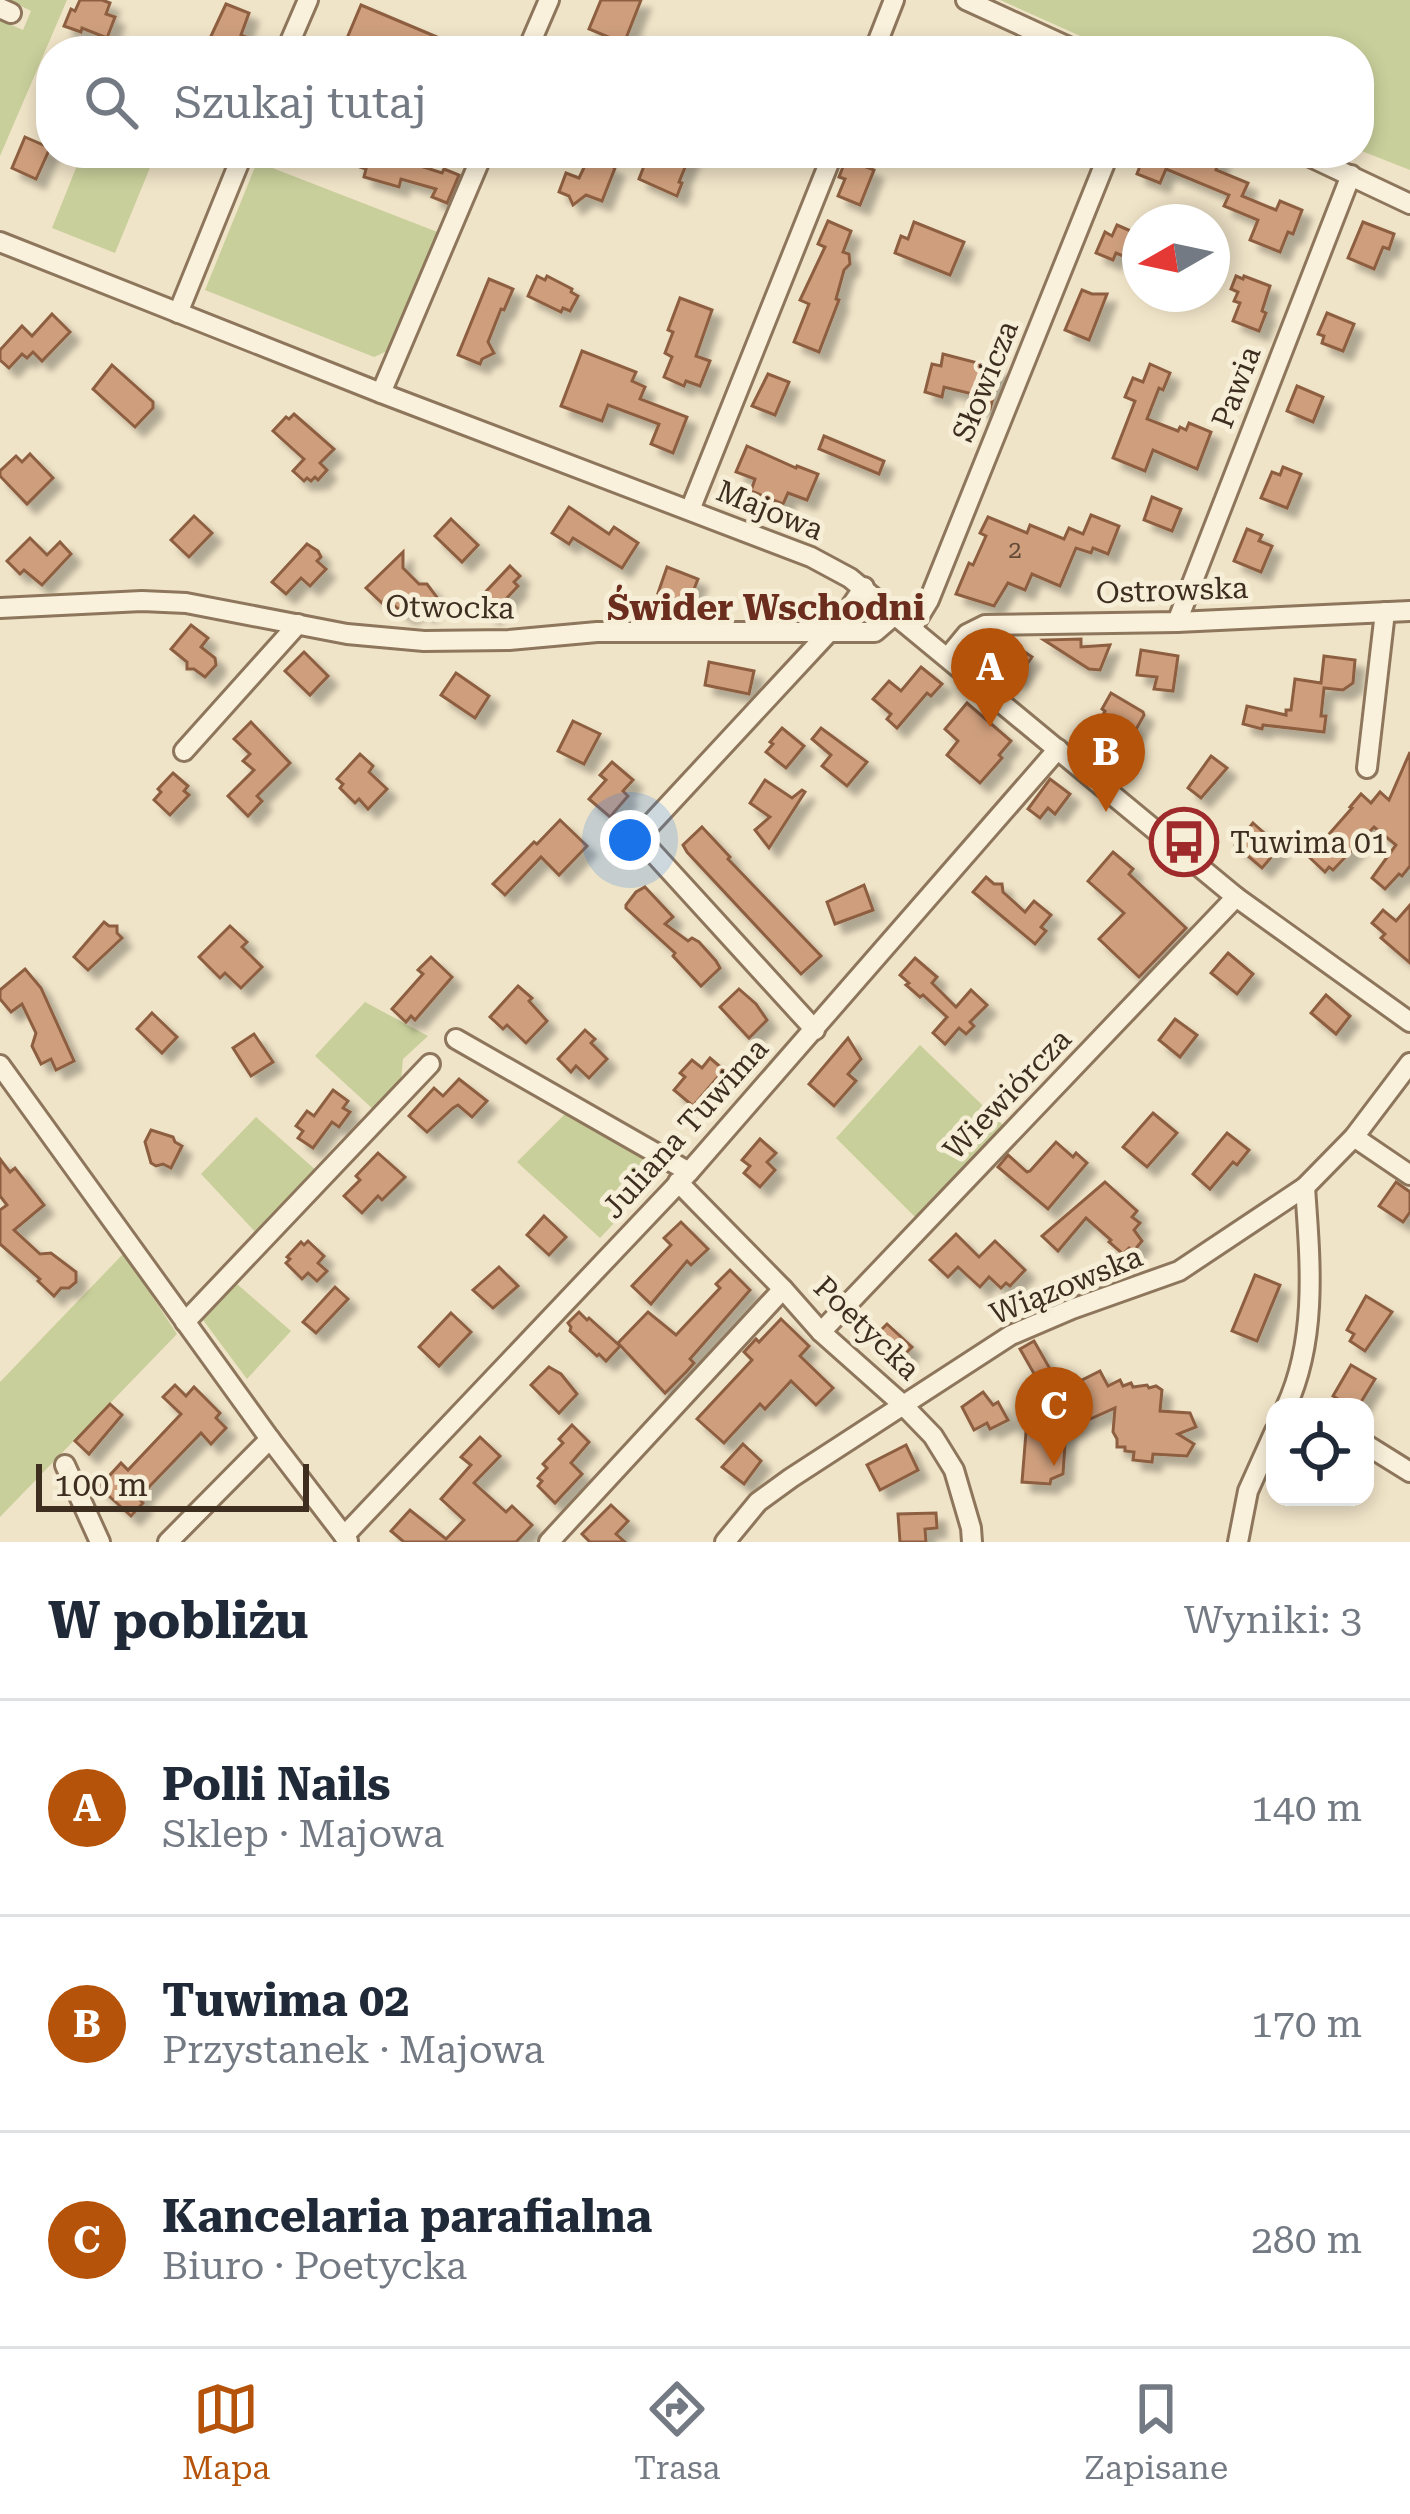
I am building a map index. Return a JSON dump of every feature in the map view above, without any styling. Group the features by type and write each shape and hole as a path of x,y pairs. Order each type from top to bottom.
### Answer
{"street":[{"path":"292,36 308,0"},
{"path":"533,36 549,0"},
{"path":"880,36 894,0"},
{"path":"966,0 1044,36"},
{"path":"178,313 237,168"},
{"path":"381,393 477,168"},
{"path":"690,510 826,168"},
{"name":"Słowicza","path":"912,628 929,600 1102,168"},
{"path":"1336,168 1410,204"},
{"name":"Pawia","path":"1177,622 1352,175"},
{"name":"Majowa","path":"0,242 811,557 864,587 1236,897 1410,1022"},
{"path":"622,855 832,632 864,587"},
{"name":"Otwocka","path":"0,608 186,603 347,634 424,641 597,632 874,632 896,614"},
{"name":"Ostrowska","path":"948,657 967,634 985,625 1410,611"},
{"path":"1367,768 1385,612"},
{"path":"184,751 298,624"},
{"name":"Juliana Tuwima","path":"346,1539 684,1177 1058,749"},
{"path":"648,847 814,1030"},
{"name":"Wiewiórcza","path":"821,1332 1236,897"},
{"name":"Poetycka","path":"456,1039 684,1177 821,1332 933,1436 953,1470 972,1542"},
{"name":"Wiązowska","path":"725,1542 758,1502 1011,1335 1179,1271 1305,1186 1354,1137 1410,1063"},
{"path":"185,1322 430,1064"},
{"path":"0,1065 346,1539"},
{"path":"1354,1137 1410,1174"},
{"path":"1295,1398 1310,1306 1305,1186"},
{"path":"549,1542 783,1289"},
{"path":"169,1542 270,1439"},
{"path":"1374,1450 1410,1472"},
{"path":"1238,1542 1244,1505 1266,1452"},
{"path":"65,1465 100,1542"}],"green space":[{"path":"9,0 67,0 52,36 36,36 36,72 0,156 0,20 23,30 31,11"},
{"path":"1000,0 1410,0 1410,170 1374,156 1374,36 1080,36"},
{"path":"76,168 150,168 115,253 52,228"},
{"path":"255,168 272,168 440,233 394,348 374,357 205,290"},
{"path":"365,1002 428,1036 403,1059 401,1081 374,1110 315,1056"},
{"path":"920,1045 1003,1125 916,1218 836,1138"},
{"path":"567,1112 667,1167 600,1238 517,1162"},
{"path":"256,1117 318,1172 259,1236 201,1174"},
{"path":"124,1253 177,1334 0,1517 0,1382"},
{"path":"237,1284 291,1331 247,1379 203,1320"}],"building":[{"path":"80,0 110,3 106,14 115,17 108,36 64,26 71,9 75,11"},
{"path":"601,0 641,0 627,36 606,36 589,29"},
{"path":"226,4 249,13 243,36 211,36"},
{"path":"361,5 434,36 348,36"},
{"path":"25,137 36,142 36,168 41,168 36,179 12,168"},
{"path":"426,168 442,173 444,169 459,175 447,203 432,197 436,189 401,179 399,187 364,177 366,169"},
{"path":"584,168 615,168 602,201 586,195 573,205 569,196 559,192 566,173 579,178"},
{"path":"643,168 685,168 677,196 639,179"},
{"path":"842,168 874,170 860,205 838,196 845,179 839,177"},
{"path":"1139,168 1217,168 1248,183 1242,196 1276,210 1280,201 1302,210 1280,252 1250,240 1258,220 1230,208 1225,204 1229,195 1166,169 1160,183 1137,174"},
{"path":"828,221 851,231 843,252 849,254 850,264 844,270 839,300 819,352 794,342 809,304 800,300 825,247 818,244"},
{"path":"914,222 964,242 950,275 895,253 901,236 908,239"},
{"path":"1363,222 1394,234 1374,269 1348,258"},
{"path":"1117,225 1122,227 1122,256 1116,253 1113,260 1096,253 1105,232 1112,236"},
{"path":"537,276 572,289 578,296 570,311 563,308 561,312 528,296"},
{"path":"1236,276 1270,286 1259,331 1233,321 1240,303 1234,301 1238,292 1231,289"},
{"path":"489,279 513,289 488,342 494,353 480,364 458,355"},
{"path":"1082,290 1107,294 1089,340 1065,330"},
{"path":"680,298 712,310 696,356 710,361 700,386 686,381 684,386 664,377 672,357 665,353 673,332 668,330"},
{"path":"1327,313 1354,324 1343,351 1322,343 1324,336 1318,334"},
{"path":"52,314 70,332 42,361 33,352 27,358 22,354 9,368 0,360 0,350 22,326 32,336"},
{"path":"582,351 636,372 632,381 645,387 640,399 687,417 673,453 651,444 659,424 608,405 602,421 561,406"},
{"path":"943,354 1001,369 990,409 970,404 973,394 944,387 942,397 925,392 932,364 941,366"},
{"path":"1150,364 1170,373 1147,419 1178,431 1180,427 1186,430 1189,423 1211,432 1197,469 1153,450 1145,471 1113,458 1135,401 1125,397 1133,378 1143,382"},
{"path":"112,365 153,402 135,427 93,389"},
{"path":"768,374 789,382 775,415 752,406"},
{"path":"1297,386 1323,397 1313,422 1287,411"},
{"path":"294,414 334,449 320,463 327,470 318,480 304,481 293,471 304,459 273,431"},
{"path":"824,436 884,461 879,474 819,449"},
{"path":"747,446 818,474 807,500 788,493 783,504 751,491 755,479 736,472"},
{"path":"30,454 53,478 27,504 0,471 16,456 22,462"},
{"path":"1283,467 1301,474 1287,508 1261,498 1272,472 1280,475"},
{"path":"1152,497 1181,509 1172,531 1144,520"},
{"path":"569,507 609,534 614,527 638,543 622,568 573,538 569,544 552,533"},
{"path":"1091,515 1119,526 1108,554 1076,548 1060,586 1032,574 1025,590 1008,583 994,606 956,594 986,536 980,533 988,517 1027,533 1030,525 1064,539 1069,528 1083,534"},
{"path":"194,516 212,533 189,557 171,540"},
{"path":"451,519 478,545 462,562 435,536"},
{"path":"1247,529 1272,546 1261,572 1234,561"},
{"path":"30,538 47,555 60,542 71,554 42,585 7,561"},
{"path":"307,544 318,551 317,561 326,569 310,586 301,578 286,594 272,582"},
{"path":"403,552 403,568 419,584 427,584 439,600 426,613 420,607 407,615 385,599 382,603 366,588"},
{"path":"510,566 520,576 514,582 518,586 491,615 477,601"},
{"path":"667,567 698,579 688,604 658,593"},
{"path":"191,625 208,638 201,647 215,658 216,665 205,677 187,669 187,662 171,649"},
{"path":"995,638 1004,638 1032,657 1017,679 983,657"},
{"path":"1081,639 1081,647 1110,645 1100,670 1089,669 1044,640"},
{"path":"1141,650 1178,656 1173,691 1154,689 1157,677 1137,675"},
{"path":"304,652 328,676 310,695 285,671"},
{"path":"1324,656 1355,660 1353,683 1343,690 1324,688 1324,732 1243,724 1247,706 1286,715 1291,710 1295,679 1321,683"},
{"path":"709,662 754,671 749,694 705,685"},
{"path":"921,667 942,684 931,696 927,693 897,728 887,719 891,714 873,699 889,681 901,691"},
{"path":"456,673 489,696 475,718 441,695"},
{"path":"1111,693 1143,712 1134,733 1103,715"},
{"path":"967,703 1011,741 980,783 947,755 958,741 945,729"},
{"path":"573,721 600,734 584,764 558,751"},
{"path":"251,722 290,763 257,796 262,801 248,816 228,796 254,770 243,761 250,754 234,739"},
{"path":"782,728 804,746 786,768 766,752"},
{"path":"821,728 867,762 847,786 822,766 831,755 812,739"},
{"path":"1410,752 1410,866 1385,889 1372,878 1396,845 1374,827 1333,870 1329,867 1325,872 1309,857 1361,794 1371,803 1380,792 1389,800"},
{"path":"360,754 373,766 369,772 387,789 368,809 359,799 355,803 337,779"},
{"path":"1211,756 1227,768 1201,798 1188,788"},
{"path":"612,762 633,780 623,791 628,796 610,817 589,799 606,780 600,775"},
{"path":"173,773 188,786 184,791 189,795 170,815 154,800"},
{"path":"1050,779 1070,794 1055,814 1048,808 1040,818 1028,809"},
{"path":"765,780 792,798 805,792 769,848 755,830 770,817 750,803"},
{"path":"560,820 587,846 559,875 541,857 505,895 493,884"},
{"path":"1253,823 1280,847 1262,868 1235,845"},
{"path":"702,827 821,956 801,974 687,852 683,845"},
{"path":"1113,852 1133,869 1129,874 1186,928 1139,977 1099,939 1124,913 1088,881"},
{"path":"986,877 1002,884 1003,892 1025,912 1034,901 1051,915 1035,944 973,892"},
{"path":"864,885 873,910 835,924 827,902"},
{"path":"645,887 673,917 665,924 688,941 699,942 720,968 701,986 675,953 626,908"},
{"path":"1410,905 1410,963 1381,938 1385,934 1372,923 1383,910 1396,921"},
{"path":"104,922 117,926 122,938 88,970 74,957"},
{"path":"230,926 262,967 241,988 225,973 220,978 199,957"},
{"path":"1228,953 1253,974 1237,994 1211,973"},
{"path":"431,957 452,977 415,1020 411,1016 406,1022 392,1009 423,974 418,970"},
{"path":"915,958 937,977 932,983 956,1007 971,990 987,1005 970,1022 974,1026 966,1034 959,1028 945,1044 933,1033 947,1017 900,975"},
{"path":"25,969 41,988 74,1061 56,1070 51,1059 41,1064 32,1046 36,1033 22,1004 11,1012 0,999 0,990"},
{"path":"518,986 547,1021 526,1043 490,1017"},
{"path":"739,989 767,1020 749,1038 720,1007"},
{"path":"1326,995 1350,1016 1336,1034 1311,1013"},
{"path":"152,1013 177,1037 162,1053 137,1029"},
{"path":"1175,1019 1197,1035 1180,1057 1159,1040"},
{"path":"585,1030 607,1059 589,1078 576,1066 571,1072 558,1059"},
{"path":"254,1034 273,1062 251,1076 233,1048"},
{"path":"848,1038 861,1059 848,1074 856,1081 834,1106 809,1084"},
{"path":"710,1058 724,1070 693,1106 674,1090 685,1077 680,1073 692,1060 702,1068"},
{"path":"459,1079 487,1101 472,1117 458,1105 427,1132 409,1116 434,1088 443,1096"},
{"path":"333,1090 348,1101 343,1108 350,1112 339,1127 332,1122 313,1148 298,1138 303,1131 296,1126 307,1111 314,1116"},
{"path":"1153,1113 1177,1133 1147,1167 1123,1147"},
{"path":"151,1130 173,1137 182,1146 171,1168 151,1163 145,1142"},
{"path":"1227,1133 1249,1150 1210,1189 1193,1174"},
{"path":"760,1139 776,1153 767,1162 775,1170 760,1187 744,1173 750,1166 742,1160"},
{"path":"1056,1142 1087,1163 1048,1209 998,1167 1008,1155 1030,1171"},
{"path":"378,1153 405,1177 362,1213 344,1196"},
{"path":"0,1159 10,1172 15,1168 44,1205 14,1230 40,1254 51,1253 76,1272 76,1282 54,1296 0,1244 0,1210 7,1205 0,1196"},
{"path":"1105,1182 1137,1211 1132,1217 1140,1223 1134,1230 1142,1241 1133,1252 1129,1248 1123,1254 1086,1218 1058,1251 1042,1236"},
{"path":"1396,1182 1410,1192 1410,1212 1403,1222 1379,1206"},
{"path":"544,1216 566,1237 549,1255 527,1235"},
{"path":"681,1222 708,1249 691,1265 687,1261 651,1304 632,1286 671,1245 664,1238"},
{"path":"956,1234 979,1257 995,1241 1025,1270 1010,1286 1006,1283 1001,1288 989,1277 980,1287 958,1267 948,1277 930,1260"},
{"path":"308,1241 324,1256 318,1263 327,1271 317,1281 308,1273 302,1279 286,1263 301,1242"},
{"path":"499,1267 518,1286 493,1308 473,1290"},
{"path":"730,1270 750,1290 665,1393 618,1343 648,1312 676,1335 720,1288 716,1284"},
{"path":"1255,1275 1280,1285 1257,1341 1232,1331"},
{"path":"335,1287 348,1299 316,1333 303,1322"},
{"path":"1366,1296 1392,1312 1365,1351 1350,1341 1354,1334 1347,1330"},
{"path":"579,1312 620,1346 606,1361 570,1331 568,1323"},
{"path":"451,1313 471,1332 439,1366 419,1347"},
{"path":"781,1319 809,1346 800,1356 833,1388 816,1405 791,1381 765,1409 760,1404 724,1443 697,1419 752,1360 744,1352"},
{"path":"887,1324 912,1347 896,1364 871,1340"},
{"path":"1034,1341 1062,1390 1100,1371 1108,1386 1120,1380 1123,1386 1131,1383 1162,1390 1160,1411 1190,1413 1196,1427 1178,1434 1194,1444 1187,1456 1153,1454 1152,1462 1133,1460 1134,1452 1117,1447 1115,1408 1066,1430 1063,1474 1050,1484 1022,1482 1028,1408 1048,1398 1020,1349"},
{"path":"1351,1365 1375,1379 1363,1398 1333,1396"},
{"path":"549,1367 577,1394 559,1413 531,1385"},
{"path":"175,1385 186,1396 194,1387 220,1413 216,1418 226,1428 211,1444 201,1433 148,1488 131,1516 99,1487 121,1463 128,1470 181,1414 163,1397"},
{"path":"983,1392 993,1405 998,1402 1008,1420 974,1430 962,1407"},
{"path":"110,1404 122,1415 89,1454 75,1441"},
{"path":"572,1425 589,1442 571,1463 582,1474 555,1503 538,1486 542,1481 538,1478"},
{"path":"480,1437 500,1456 474,1483 506,1512 512,1506 532,1525 516,1542 404,1542 391,1531 410,1510 446,1539 464,1520 441,1499 471,1465 461,1457"},
{"path":"743,1444 761,1461 744,1484 722,1467"},
{"path":"906,1445 918,1470 880,1490 867,1465"},
{"path":"611,1505 628,1521 616,1534 625,1542 590,1542 582,1534"},
{"path":"936,1513 937,1528 925,1529 926,1542 900,1542 898,1514"}],"place":[{"name":"Polli Nails","path":"990,727"},
{"name":"Tuwima 02","path":"1106,812"},
{"name":"Tuwima 01","path":"1184,842"},
{"name":"Kancelaria parafialna","path":"1054,1466"}],"district":[{"name":"Świder Wschodni","path":"766,608"}]}
